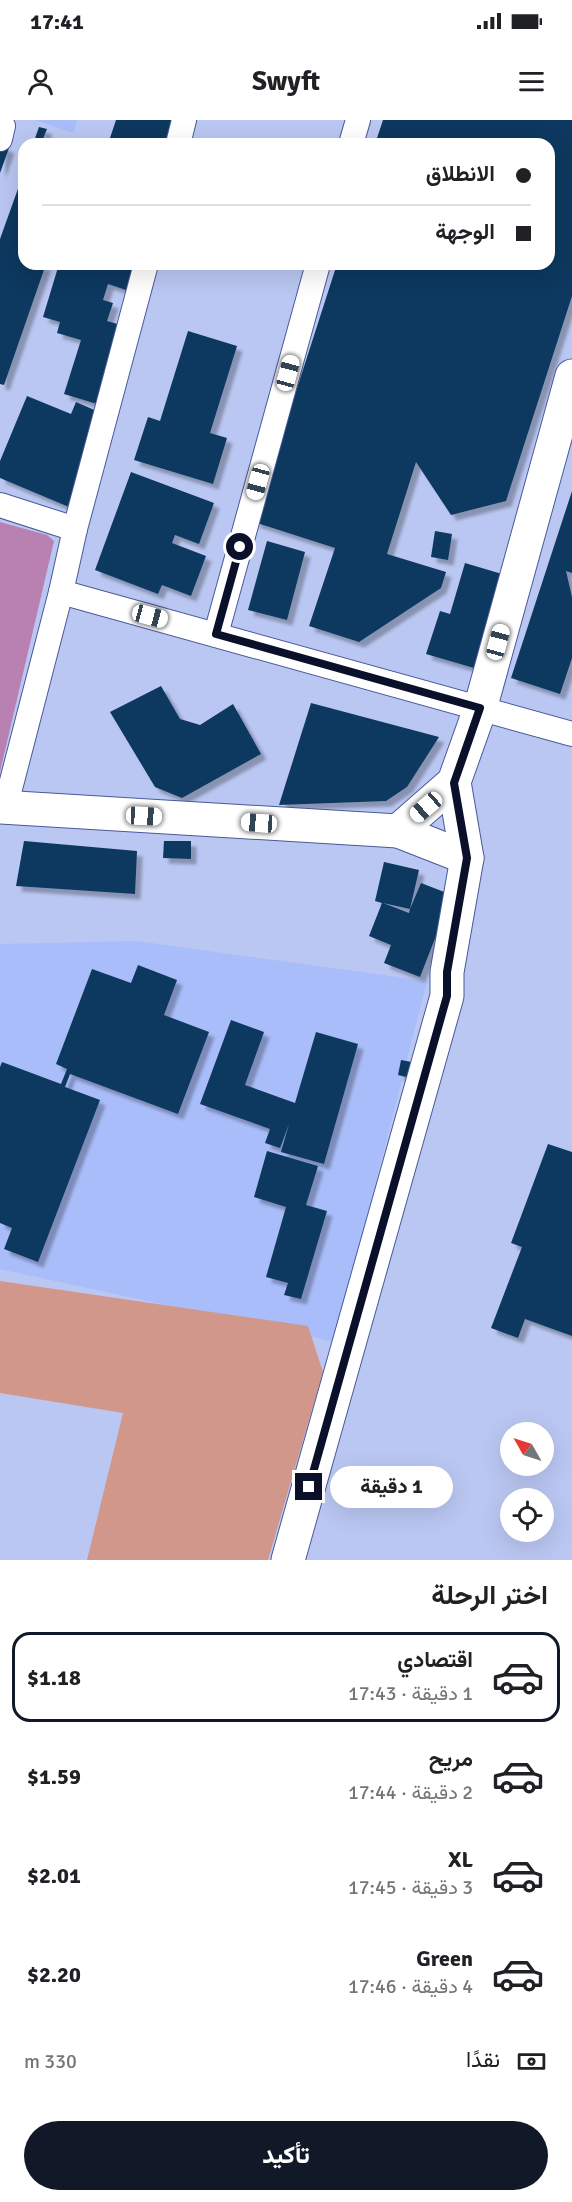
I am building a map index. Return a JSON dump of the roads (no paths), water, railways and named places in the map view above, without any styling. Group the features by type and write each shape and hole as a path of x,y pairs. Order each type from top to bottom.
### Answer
{"main road":[{"path":"288,1560 447,996 447,972 467,858 454,783 480,708 572,376"},
{"path":"398,831 454,783"},
{"path":"2,808 398,831 467,858"}],"street":[{"path":"180,138 184,120"},
{"path":"353,138 358,120"},
{"path":"2,808 144,270"},
{"path":"216,634 316,270"},
{"path":"0,505 75,529"},
{"path":"61,592 572,734"}]}
